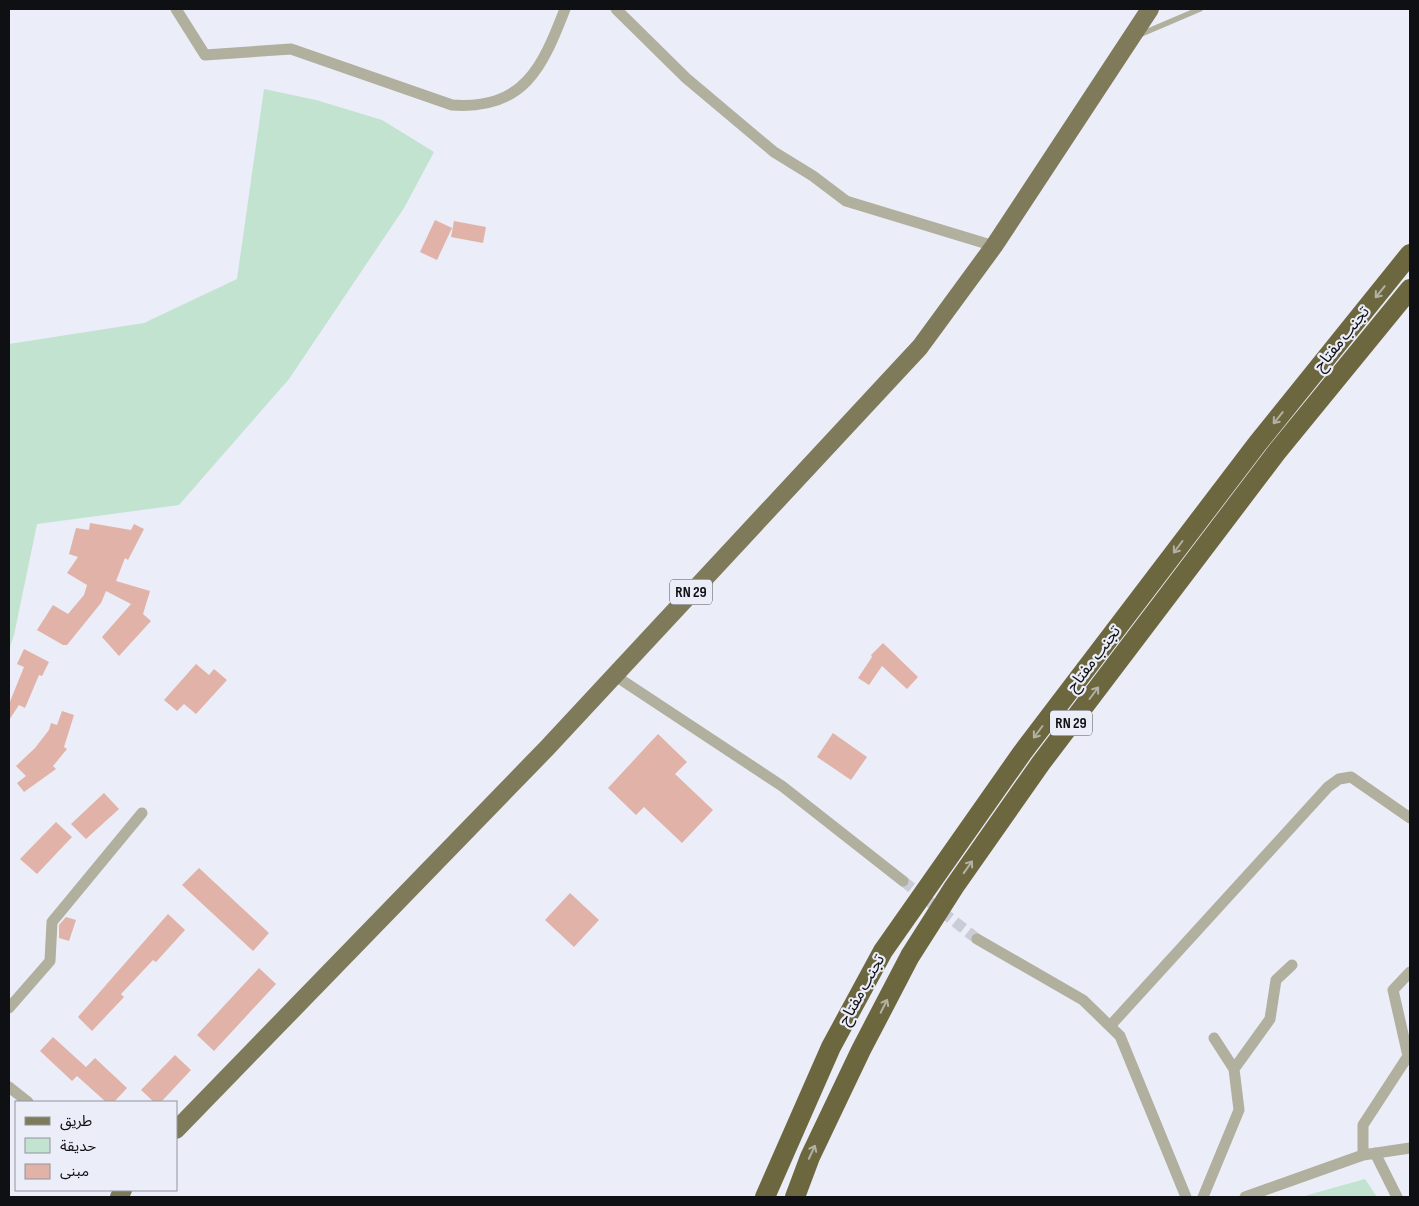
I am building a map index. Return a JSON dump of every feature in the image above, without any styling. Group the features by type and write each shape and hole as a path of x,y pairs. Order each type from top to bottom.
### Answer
{"highway":[{"name":"تجنب مفتاح","path":"765,1197 831,1047 883,951 1022,753 1257,444 1410,254"},
{"name":"تجنب مفتاح","path":"795,1197 810,1157 910,956 954,887 1040,763 1270,461 1410,289"}],"main road":[{"name":"RN 29","path":"178,1128 547,748 920,347 994,246 1150,9"}],"street":[{"path":"176,9 205,55 291,49 452,105 477,107 504,98 530,79 548,53 565,9"},
{"path":"616,9 686,78 774,152 813,176 846,201 994,246"},
{"path":"614,675 782,786 903,881"},
{"path":"1110,1026 1328,787 1339,778 1351,777 1410,818"},
{"path":"9,1008 50,961 52,922 142,813"},
{"path":"977,939 1083,1000 1120,1036 1186,1197"},
{"path":"1234,1069 1270,1019 1276,980 1292,965"},
{"path":"1362,1155 1364,1125 1409,1056 1393,990 1410,972"},
{"path":"1203,1197 1239,1110 1234,1069 1214,1038"},
{"path":"9,1086 27,1101"},
{"path":"1245,1197 1362,1155 1410,1148"},
{"path":"1375,1152 1397,1197"}],"lane":[{"path":"1132,37 1200,9"}],"green space":[{"path":"264,89 316,100 382,120 434,152 404,208 289,379 179,505 37,524 14,635 9,650 9,344 144,323 237,279"},
{"path":"1365,1179 1377,1197 1301,1197"}],"building":[{"path":"435,220 452,228 437,260 420,252"},
{"path":"454,221 486,227 483,243 451,237"},
{"path":"90,523 131,530 134,524 144,529 128,560 125,558 116,581 150,591 143,614 151,621 119,656 102,637 131,604 106,591 101,603 67,645 63,645 37,630 53,605 68,614 84,595 87,585 67,573 78,557 69,554 76,528 89,530"},
{"path":"883,643 918,677 907,689 882,666 869,685 858,678 872,657 871,655"},
{"path":"24,649 49,662 42,676 39,675 25,708 19,705 9,720 9,704 24,667 17,664"},
{"path":"196,664 209,675 214,669 227,680 196,714 184,704 177,711 164,700"},
{"path":"62,711 74,715 64,747 67,749 53,766 56,769 24,792 17,783 26,776 16,766 35,748 49,730 51,723 57,725"},
{"path":"833,733 867,757 851,780 817,757"},
{"path":"658,734 687,762 675,774 713,810 682,843 644,807 636,815 608,788"},
{"path":"104,793 119,809 86,839 71,824"},
{"path":"56,822 72,837 37,874 20,859"},
{"path":"199,868 269,933 253,951 182,885"},
{"path":"570,893 599,920 574,947 545,920"},
{"path":"168,914 185,930 156,962 153,960 121,994 124,997 92,1031 78,1017"},
{"path":"66,917 76,920 69,941 59,938 59,925"},
{"path":"259,968 276,984 214,1051 197,1035"},
{"path":"53,1037 86,1067 95,1058 127,1088 115,1101 105,1101 77,1076 72,1081 40,1051"},
{"path":"175,1055 191,1070 162,1101 153,1101 141,1090"}],"tunnel":[{"path":"903,881 977,939"}]}
